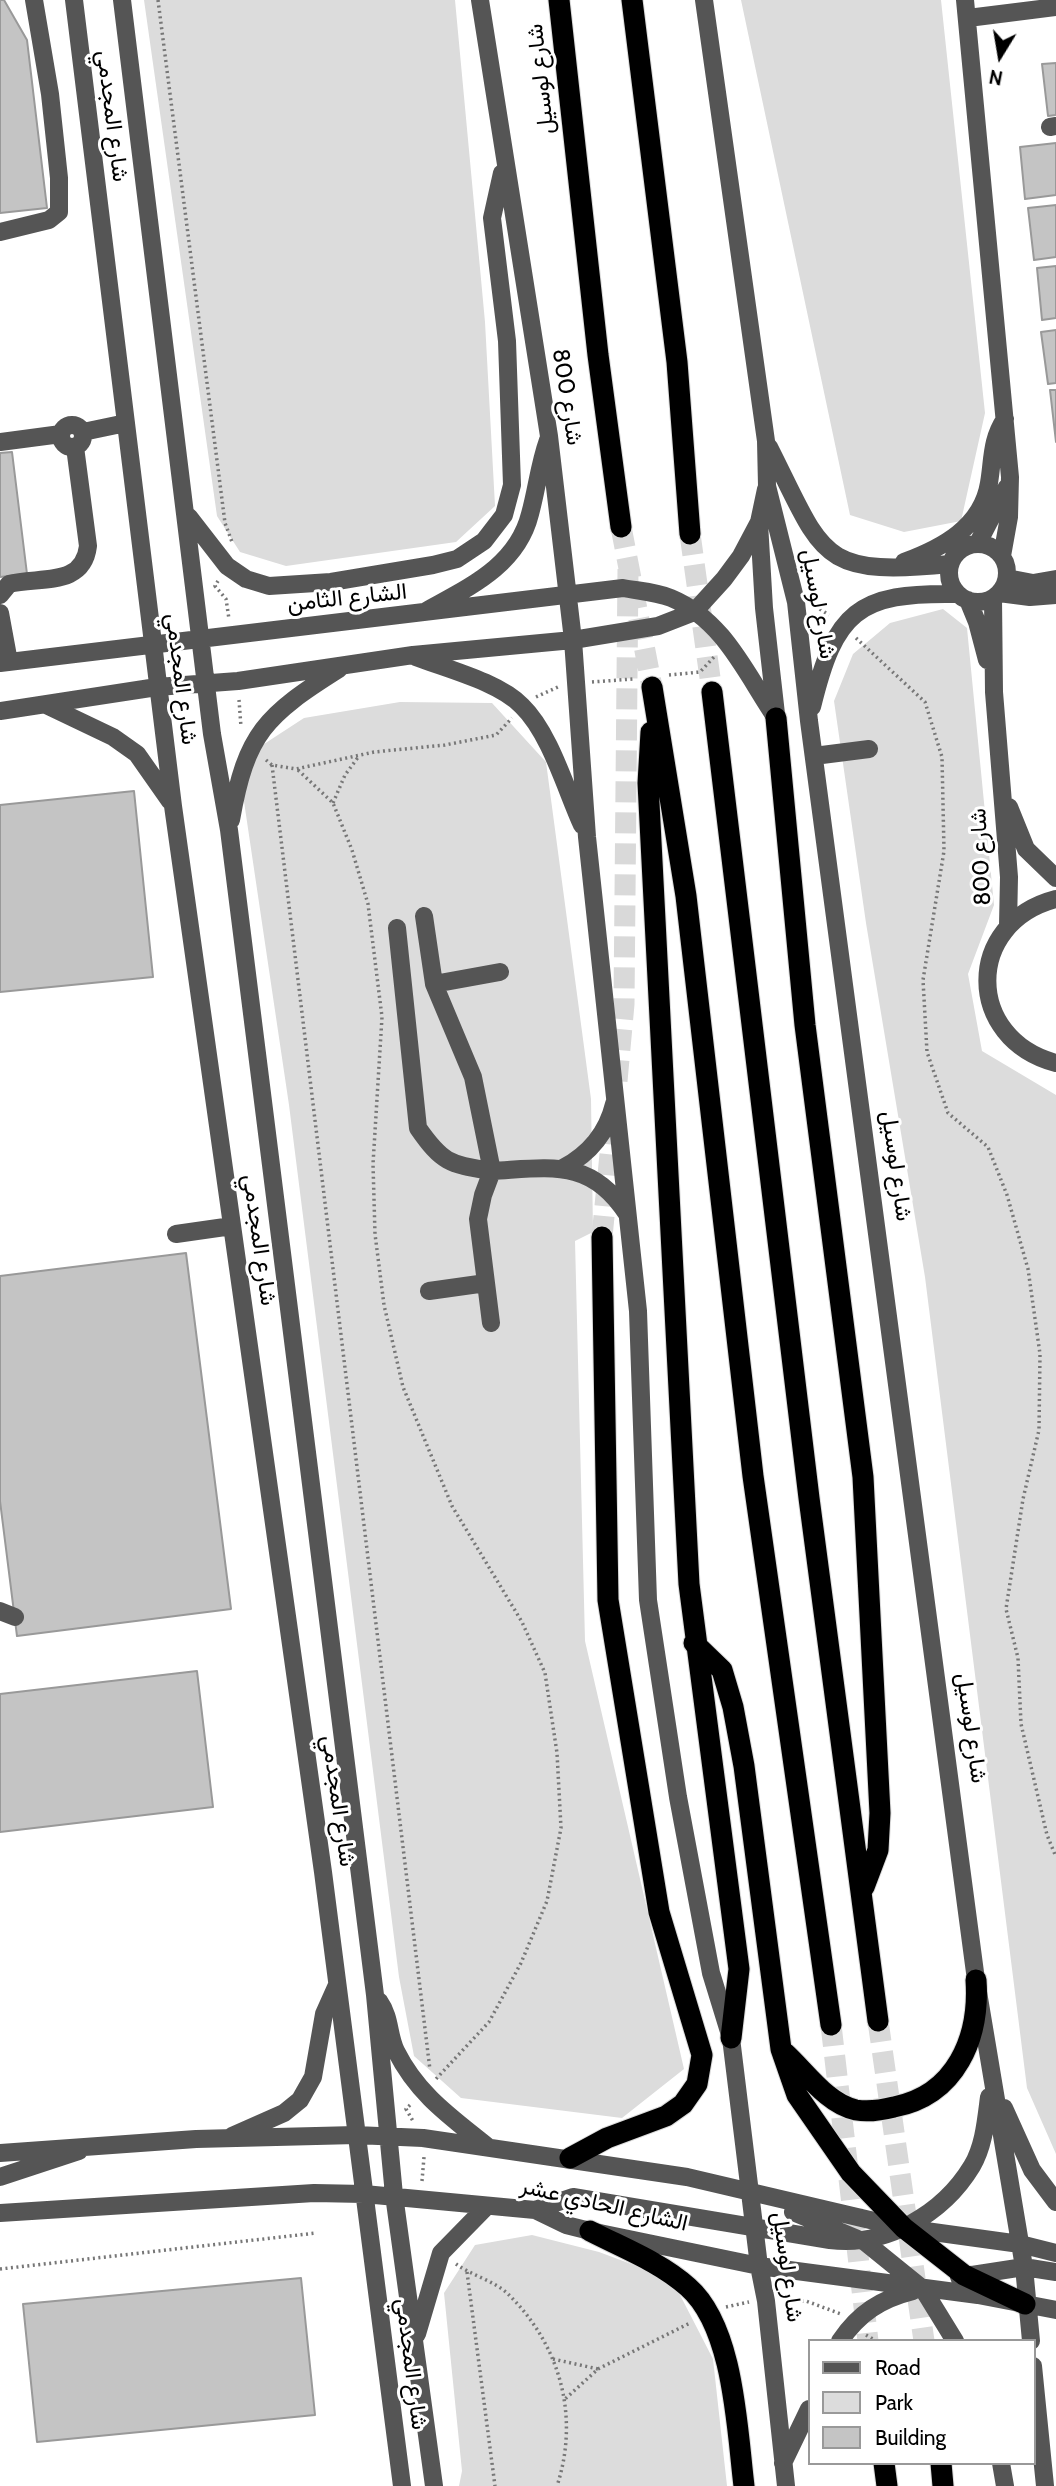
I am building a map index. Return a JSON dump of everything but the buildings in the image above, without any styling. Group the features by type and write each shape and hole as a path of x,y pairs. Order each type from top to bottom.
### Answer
{"highway":[{"name":"شارع لوسيل","path":"559,0 598,355 621,527"},
{"path":"632,0 677,362 690,534"},
{"path":"653,687 648,783 684,1514 694,1643 739,1969 731,2038"},
{"path":"653,687 686,896 753,1476 831,2025"},
{"path":"712,692 807,1485 878,2021"},
{"path":"776,718 805,1026 863,1477 880,1813 878,1850 862,1892"},
{"path":"570,2158 607,2138 666,2116 682,2104 697,2084 702,2054 659,1912 608,1600 602,1237"},
{"path":"694,1643 722,1670 733,1707 744,1766 780,2049 797,2095 824,2136 875,2201 904,2228 964,2275 1025,2304"},
{"path":"780,2049 827,2094 855,2109 880,2110 908,2105 952,2076 966,2052 976,2013 976,1980"},
{"path":"590,2231 666,2270 690,2288 708,2314 731,2383 744,2486"},
{"path":"884,2465 887,2486"},
{"path":"941,2465 943,2486"}],"street":[{"path":"0,232 49,220 59,212 59,178 50,94 34,0"},
{"name":"شارع المجدمي","path":"74,0 173,806 337,1985 402,2486"},
{"name":"شارع المجدمي","path":"122,0 375,1995 394,2195 434,2486"},
{"name":"شارع 800","path":"480,0 549,436 573,640"},
{"name":"شارع لوسيل","path":"704,0 766,441 767,486 796,602 809,721 976,1980 1024,2267 1025,2304 1031,2339"},
{"path":"965,0 1010,477 1009,517 1002,556 1000,590"},
{"path":"968,18 1056,7"},
{"path":"188,515 228,566 247,579 269,586 331,582 457,559 484,541 497,526 510,500 512,485 507,341 492,218 504,163"},
{"path":"885,569 935,550 971,522 985,498 993,444 1005,419"},
{"path":"0,442 61,434 63,443 126,423"},
{"path":"417,615 478,583 515,549 531,513 538,466 549,436"},
{"path":"0,595 9,584 65,578 84,562 88,546 79,439"},
{"path":"766,441 819,543 837,559 885,569 950,564"},
{"path":"978,544 1010,477"},
{"path":"0,711 158,687 207,685 413,655 573,640 658,626 694,612 741,556 759,523 767,486"},
{"path":"759,523 776,718"},
{"path":"963,597 949,580 950,564 958,551 978,544 992,547 1002,556"},
{"path":"809,721 824,660 843,625 854,615 886,599 921,593 963,597 1056,579"},
{"name":"الشارع الثامن","path":"5,663 623,588 672,598 694,612 727,642 776,718"},
{"path":"1000,590 1030,597 1056,595"},
{"name":"شارع 800","path":"1000,590 994,692 1009,877 1008,926"},
{"name":"شارع 800","path":"963,597 977,622 994,692"},
{"path":"0,613 5,663"},
{"name":"شارع لوسيل","path":"573,640 587,837 638,1311 648,1600 676,1785 711,1973 731,2038 759,2266 766,2301 786,2486"},
{"path":"413,655 502,691 523,706 541,733 587,837"},
{"path":"229,830 243,763 250,746 268,720 299,694 345,665"},
{"path":"46,705 113,737 136,754 173,806"},
{"path":"814,756 869,750"},
{"name":"شارع 800","path":"1002,786 1026,849 1056,878"},
{"path":"1056,899 1029,908 1008,926 995,944 988,966 987,989 992,1011 1003,1031 1019,1047 1038,1059 1056,1063"},
{"path":"424,916 434,984 473,1077 492,1171 478,1219 491,1323"},
{"path":"397,928 418,1128 436,1154 456,1165 492,1171 563,1168 600,1183 627,1214"},
{"path":"434,984 500,972"},
{"path":"563,1168 585,1153 602,1133 615,1096"},
{"path":"176,1234 232,1226"},
{"path":"429,1291 486,1283"},
{"path":"228,2138 284,2113 300,2100 313,2077 324,2014 337,1985"},
{"path":"375,1995 390,2022 394,2047 422,2094 491,2149"},
{"path":"991,2076 1018,2144 1037,2178 1056,2202"},
{"path":"535,2210 573,2197 830,2240 865,2242 904,2228 940,2204 973,2165 986,2120 991,2076"},
{"name":"الشارع الحادي عشر","path":"0,2153 28,2149 228,2138 389,2135 570,2158 687,2177 750,2194 904,2228 1020,2244 1056,2253"},
{"path":"0,2144 28,2149"},
{"path":"0,2177 63,2158 92,2145"},
{"name":"الشارع الحادي عشر","path":"0,2213 314,2193 394,2195 535,2210 566,2225 759,2266 1025,2304 1056,2311"},
{"path":"750,2194 865,2242 923,2289 954,2339"},
{"path":"415,2344 442,2253 487,2206"},
{"path":"0,2226 34,2210"},
{"path":"842,2339 872,2306 889,2297 964,2275 1024,2267 1056,2272"},
{"path":"1035,2385 1045,2486"},
{"path":"783,2463 808,2411"},
{"path":"1001,2465 1005,2486"}],"path":[{"path":"158,0 225,523 233,543 228,566"},
{"path":"796,602 820,608 843,625 925,702 942,757 944,851 923,981 927,1052 948,1113 988,1147 1007,1195 1028,1269 1040,1354 1039,1430 1023,1499 1006,1609 1018,1658 1021,1724 1047,1835 1056,1857"},
{"path":"250,746 272,765 296,769 360,755 496,735 523,706 548,689 578,682 653,687 700,672 727,642"},
{"path":"333,803 345,775 360,755"},
{"path":"272,765 431,2084 489,2022 522,1964 547,1901 561,1828 557,1753 545,1674 522,1622 452,1506 403,1387 384,1305 375,1234 373,1164 382,1017 368,904 352,850 333,803 296,769"},
{"path":"0,2269 197,2244 316,2233"},
{"path":"495,2486 467,2272 505,2291 545,2338 562,2381 568,2433 557,2486"},
{"path":"564,2400 598,2369 734,2303 806,2301 838,2313 873,2339"},
{"path":"553,2359 598,2369"}],"green space":[{"path":"144,0 455,0 485,322 495,506 456,542 286,566 240,552 217,516"},
{"path":"741,0 941,0 985,413 961,521 904,532 850,515"},
{"path":"943,609 967,628 994,905 968,974 982,1051 1056,1095 1056,2154 1027,2088 925,1277 866,923 834,701 853,654 890,623"},
{"path":"400,702 492,703 546,762 591,1099 593,1232 575,1241 585,1641 684,2069 622,2118 461,2098 414,2056 399,1977 289,1105 238,761 304,718"},
{"path":"532,2235 599,2252 650,2271 678,2291 713,2359 727,2486 459,2486 462,2471 444,2293 475,2245"}],"tunnel":[{"path":"621,527 652,687"},
{"path":"690,534 712,692"},
{"path":"617,1081 624,1004 628,569"},
{"path":"602,1237 614,1113"},
{"path":"878,2021 924,2339"},
{"path":"831,2025 868,2339"}]}
